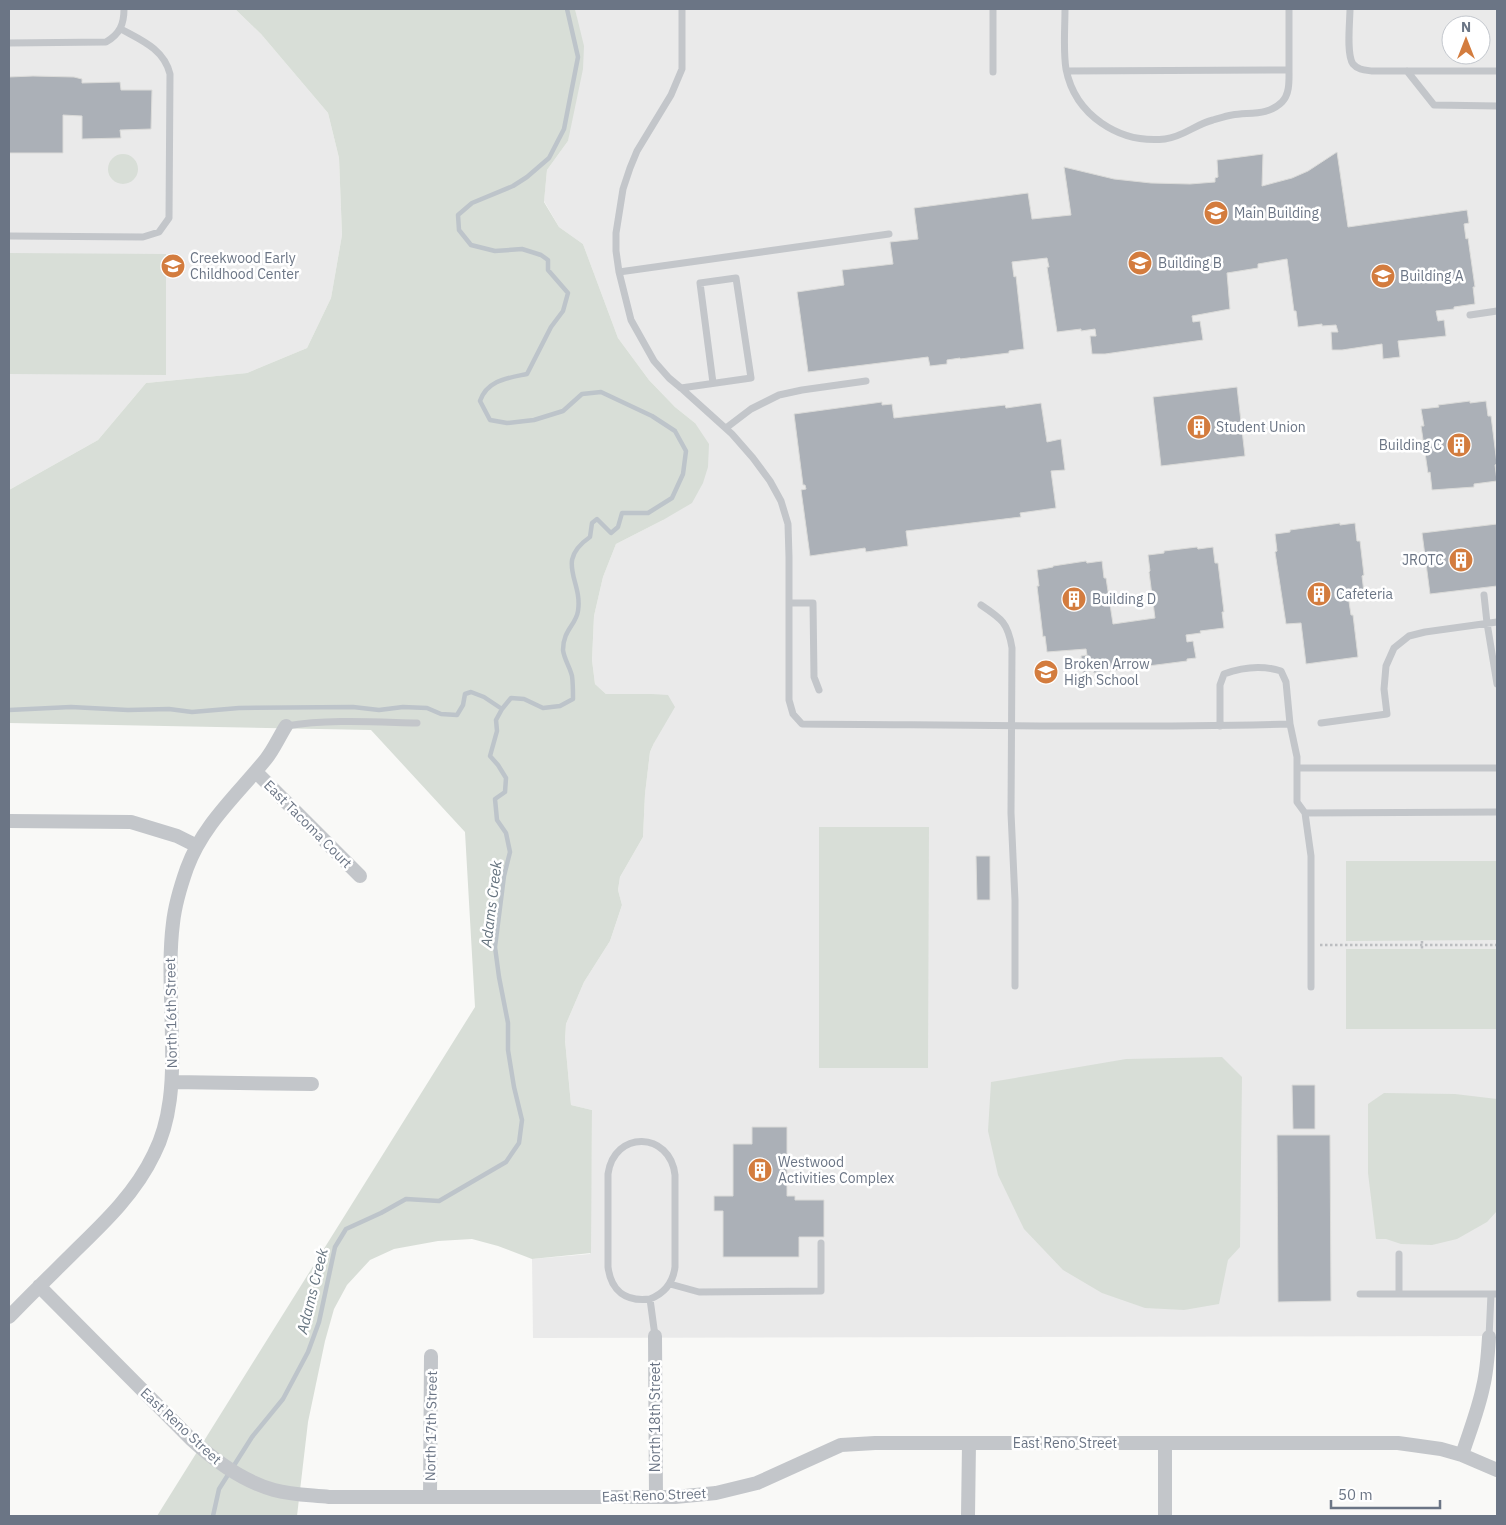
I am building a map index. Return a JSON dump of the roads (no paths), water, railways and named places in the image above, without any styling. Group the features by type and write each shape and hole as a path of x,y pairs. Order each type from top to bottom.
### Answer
{"street":[{"name":"North 16th Street","path":"39,1286 122,1204 141,1178 155,1153 170,1102 172,1082 171,946 177,902 187,866 197,846 217,816 256,772 286,726"},
{"name":"East Tacoma Court","path":"256,772 360,876"},
{"path":"9,821 131,822 177,836 197,846"},
{"path":"172,1082 312,1084"},
{"path":"9,1316 39,1286"},
{"name":"East Reno Street","path":"39,1286 191,1439 221,1465 249,1481 274,1490 296,1494 329,1497 656,1497 716,1493 757,1483 833,1448 850,1444 1398,1443 1434,1448 1462,1455 1497,1470"},
{"name":"North 18th Street","path":"655,1336 656,1497"},
{"path":"1462,1455 1475,1419 1483,1388 1489,1337"},
{"name":"North 17th Street","path":"430,1497 431,1356"},
{"path":"968,1516 969,1443"},
{"path":"1165,1443 1165,1516"}],"lane":[{"path":"9,43 106,42 121,29 124,9"},
{"path":"682,9 682,69 671,95 637,150 630,168 623,189 616,233 616,251 631,320 654,361 668,378 726,428 753,458 770,481 781,501 788,524 790,603 789,700 793,714 802,724 1012,726 1290,724"},
{"path":"993,9 993,72"},
{"path":"1065,9 1065,58 1070,83 1078,100 1090,114 1109,129 1133,138 1151,140 1166,139 1186,133 1208,121 1230,115 1272,110 1283,100 1288,88 1289,9"},
{"path":"1350,9 1349,56 1354,65 1360,70 1497,71"},
{"path":"9,236 142,237 159,232 169,218 170,74 168,67 158,52 121,29"},
{"path":"1067,71 1289,70"},
{"path":"1407,71 1434,105 1497,106"},
{"path":"620,272 889,234"},
{"path":"681,388 751,378 736,278 700,282 714,383"},
{"path":"1470,315 1497,311"},
{"path":"726,428 752,409 779,395 866,381"},
{"path":"1484,595 1497,684"},
{"path":"790,603 813,603 814,677 819,690"},
{"path":"981,605 1001,618 1010,634 1012,648 1011,813 1016,986"},
{"path":"1321,723 1387,714 1384,689 1386,666 1394,648 1409,636 1497,622"},
{"path":"1220,726 1220,685 1224,674 1235,670 1267,667 1281,671 1286,682 1290,724 1298,768 1297,802 1305,813 1311,856 1311,987"},
{"path":"286,726 309,722 417,724"},
{"path":"1298,768 1497,768"},
{"path":"1305,813 1497,812"},
{"path":"642,1141 658,1146 665,1151 674,1166 674,1276 670,1284 658,1296 650,1299 633,1299 625,1296 613,1283 608,1267 609,1166 618,1151 633,1142 642,1141"},
{"path":"670,1284 699,1292 821,1291 821,1243"},
{"path":"1399,1254 1399,1294"},
{"path":"1360,1294 1494,1294 1489,1337"},
{"path":"650,1299 655,1336"}],"waterway":[{"name":"Adams Creek","path":"213,1516 219,1489 252,1437 283,1399 308,1352 319,1322 335,1247 346,1229 406,1199 439,1201 506,1162 519,1143 522,1120 508,1050 508,1023 495,947 504,876 510,852 506,833 497,820 495,799 505,792 506,778 490,756 497,731 496,720 511,698 524,699 543,708 560,706 573,699 572,676 563,650 565,637 578,611 577,590 572,572 574,555 579,546 590,537 592,523 597,519 611,533 618,527 622,513 648,513 672,498 683,474 686,451 675,431 652,416 601,392 582,394 563,411 534,420 507,423 490,420 480,401 483,394 493,384 527,374 551,327 563,311 568,293 548,270 548,260 541,255 522,249 495,251 471,245 459,230 458,215 472,203 513,186 549,158 564,129 578,57 567,9"},
{"path":"9,710 71,707 128,710 169,709 192,712 239,708 353,707 379,710 403,707 427,708 441,714 457,715 463,705 465,694 471,692 484,697 502,709"}],"place":[{"name":"Main Building","path":"1216,213"},
{"name":"Building B","path":"1140,263"},
{"name":"Creekwood Early Childhood Center","path":"173,266"},
{"name":"Building A","path":"1383,276"},
{"name":"Student Union","path":"1199,427"},
{"name":"Building C","path":"1459,445"},
{"name":"JROTC","path":"1461,560"},
{"name":"Cafeteria","path":"1319,594"},
{"name":"Building D","path":"1074,599"},
{"name":"Broken Arrow High School","path":"1046,672"},
{"name":"Westwood Activities Complex","path":"760,1170"}]}
